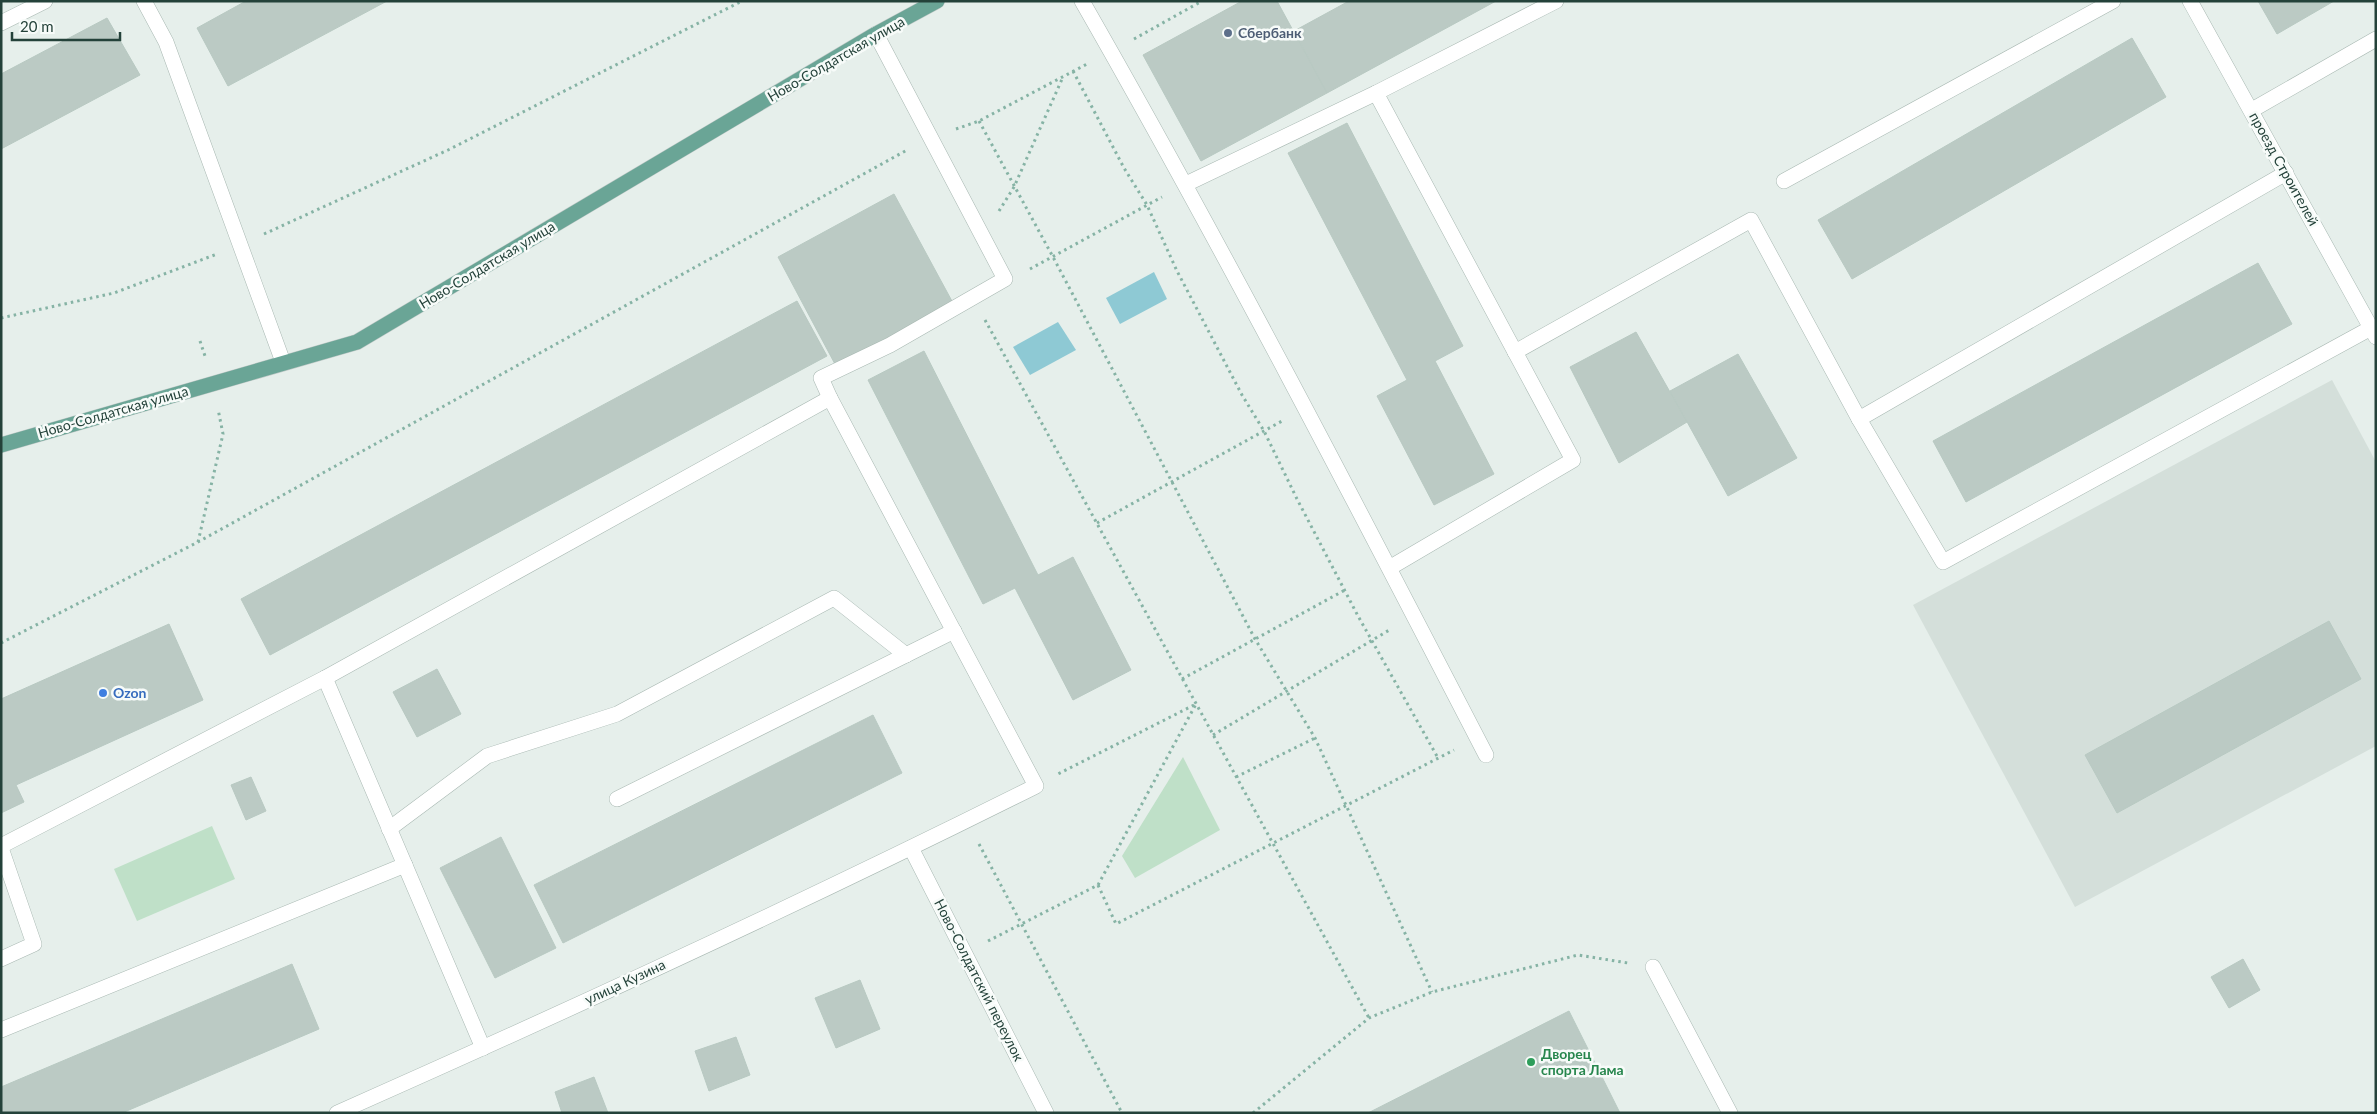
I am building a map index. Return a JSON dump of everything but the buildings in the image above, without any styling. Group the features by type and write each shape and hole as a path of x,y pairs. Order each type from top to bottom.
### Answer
{"main road":[{"name":"Ново-Солдатская улица","path":"1,445 357,342 876,34 937,1"}],"street":[{"path":"1,23 45,1"},
{"path":"144,1 166,42 283,362"},
{"path":"1082,1 1186,184 1391,567 1486,755"},
{"path":"1186,184 1376,93 1556,1"},
{"path":"1784,181 2112,1"},
{"name":"проезд Строителей","path":"2190,1 2252,110 2373,333"},
{"path":"876,34 1005,279 890,345 821,378 1036,786"},
{"path":"2252,110 2376,39"},
{"path":"1376,93 1573,460 1391,567"},
{"path":"1859,419 2286,173"},
{"path":"1515,352 1751,220 1859,419 1943,562 2373,333"},
{"path":"1,959 34,944 1,847 325,678 830,398"},
{"path":"389,829 487,756 617,714 834,598 906,655"},
{"path":"617,799 954,631"},
{"path":"325,678 483,1048"},
{"name":"улица Кузина","path":"337,1113 483,1048 911,848 1036,786"},
{"name":"Ново-Солдатский переулок","path":"911,848 1046,1113"},
{"path":"1,1030 405,865"},
{"path":"1653,967 1730,1113"}],"path":[{"path":"1,318 114,293 240,245 448,150 742,1"},
{"path":"1,643 198,542 930,137 979,121 1111,52 1193,3 1202,1"},
{"path":"1073,72 1124,168 1148,205 1177,271 1242,394 1264,431 1345,590 1438,758 1116,924 1098,885"},
{"path":"983,237 1014,187 1063,76"},
{"path":"979,121 1255,639 1315,738 1432,992"},
{"path":"1022,274 1186,184"},
{"path":"983,317 1369,1018"},
{"path":"198,542 223,434 213,383 200,341"},
{"path":"1097,523 1305,408"},
{"path":"1182,679 1345,590"},
{"path":"1213,735 1373,638"},
{"path":"1036,786 1196,704"},
{"path":"966,954 1022,922 1098,885 1196,704"},
{"path":"1236,777 1315,738"},
{"path":"967,820 1122,1113"},
{"path":"1254,1113 1369,1018 1432,992 1578,955 1653,967"}],"shaded area":[{"path":"2332,380 2376,462 2376,746 2075,907 1913,605"}],"green space":[{"path":"1183,757 1220,830 1135,878 1122,856"},
{"path":"212,826 235,879 137,921 114,869"}],"water":[{"path":"1154,272 1167,299 1120,324 1106,298"},
{"path":"1058,322 1076,350 1030,375 1013,347"}],"place":[{"name":"Сбербанк","path":"1228,33"},
{"name":"Ozon","path":"103,693"},
{"name":"Дворец спорта Лама","path":"1531,1062"}]}
